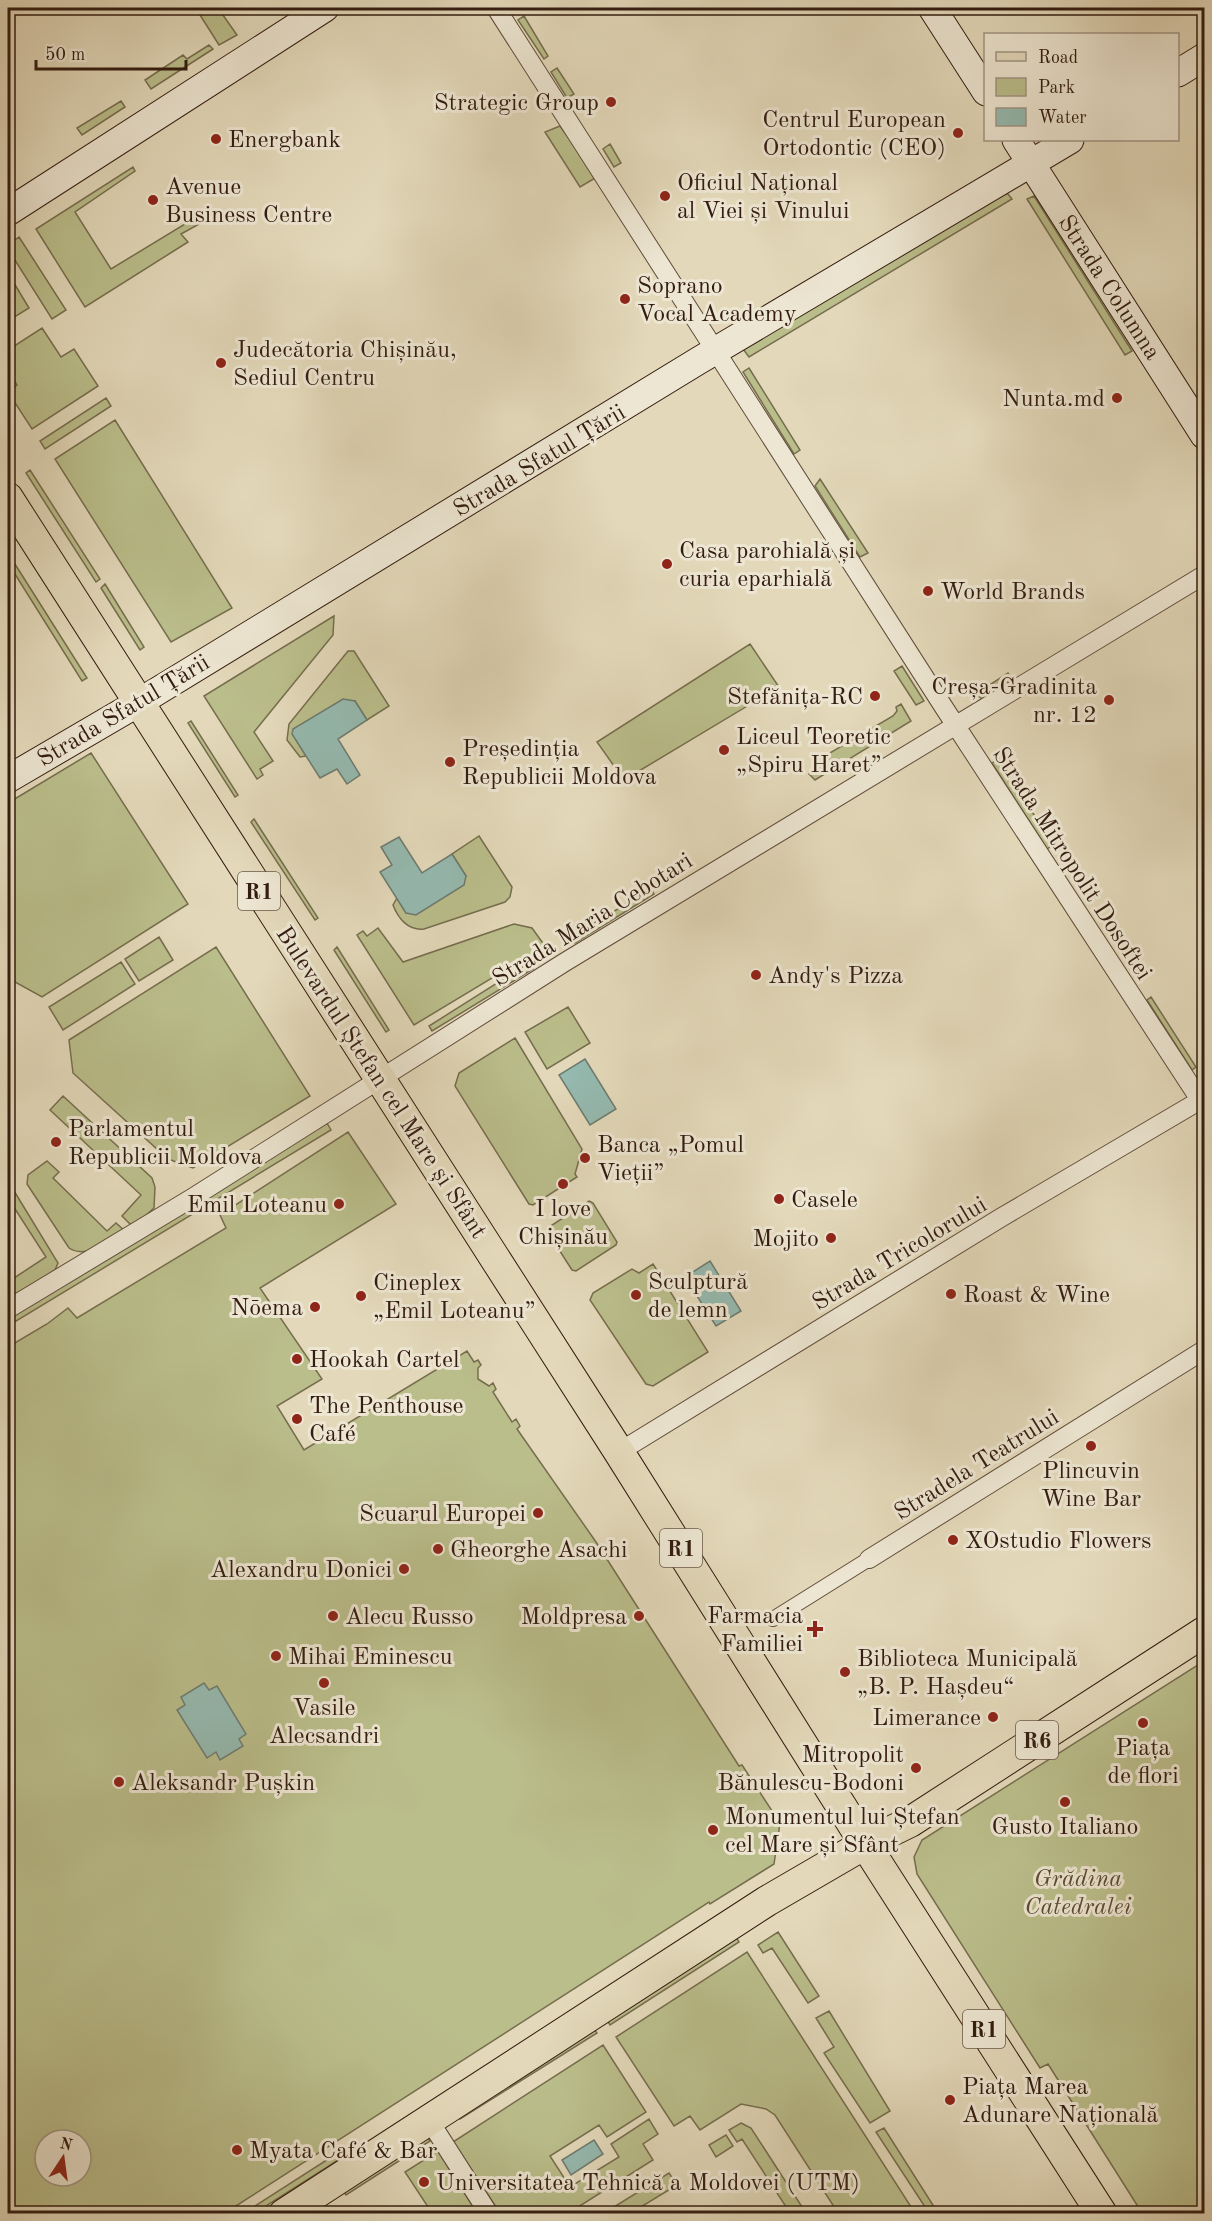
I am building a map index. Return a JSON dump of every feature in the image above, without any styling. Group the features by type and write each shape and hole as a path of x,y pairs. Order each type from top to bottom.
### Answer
{"main road":[{"path":"8,212 325,8"},
{"path":"932,8 984,89"},
{"path":"1179,72 1204,57"},
{"name":"Strada Columna","path":"1017,141 1204,435"},
{"name":"Strada Sfatul Țării","path":"8,779 138,703 716,351 1068,141"},
{"name":"Bulevardul Ștefan cel Mare și Sfânt","path":"8,498 619,1452 1102,2214"},
{"name":"R6","path":"866,1844 908,1823 945,1800 1204,1632"},
{"path":"284,2214 768,1900 866,1844"}],"street":[{"name":"Strada Mitropolit Dosoftei","path":"496,8 957,727 1203,1101"},
{"name":"Strada Maria Cebotari","path":"8,1309 192,1198 565,962 957,727 1204,575"},
{"name":"Strada Tricolorului","path":"619,1452 1002,1217 1203,1101"},
{"name":"Stradela Teatrului","path":"773,1619 1204,1350"},
{"path":"429,2120 489,2214"}],"green space":[{"path":"213,8 218,8 237,35 219,45 200,15"},
{"path":"524,16 548,56 544,59 518,20"},
{"path":"209,45 213,49 151,89 145,80 183,55 187,59"},
{"path":"557,68 574,94 567,98 551,72"},
{"path":"121,101 125,107 82,135 77,128"},
{"path":"560,126 597,177 580,187 545,132"},
{"path":"610,144 621,163 614,167 603,149"},
{"path":"133,167 135,171 75,212 111,269 198,216 201,223 181,234 188,242 85,307 36,229"},
{"path":"1001,193 1008,194 1012,199 749,357 743,349"},
{"path":"1034,196 1132,351 1125,355 1027,199"},
{"path":"19,237 66,310 52,319 8,249 8,245"},
{"path":"8,273 29,308 8,321"},
{"path":"42,328 61,357 74,349 98,386 32,429 8,392 17,385 8,370 8,360 11,357 8,350"},
{"path":"749,368 800,450 794,454 743,372"},
{"path":"106,398 111,406 45,449 40,441"},
{"path":"115,420 232,608 171,642 55,459"},
{"path":"30,470 100,579 96,582 26,473"},
{"path":"820,479 868,553 860,557 815,486"},
{"path":"8,553 87,678 82,681 8,563"},
{"path":"105,584 144,647 140,650 101,588"},
{"path":"334,616 333,635 254,732 273,761 260,769 263,775 257,779 204,696"},
{"path":"750,644 779,687 624,780 597,742"},
{"path":"348,651 354,651 389,706 367,720 355,701 293,734 306,756 300,757 287,740 289,724"},
{"path":"902,666 924,701 916,705 894,671"},
{"path":"1008,673 1012,680 982,700 977,693"},
{"path":"901,704 911,721 815,780 809,774 828,754 893,716 897,711 896,707"},
{"path":"191,721 238,795 235,797 188,723"},
{"path":"91,753 188,904 42,997 15,982 8,959 8,803"},
{"path":"999,759 1053,845 1047,849 992,763"},
{"path":"254,819 318,918 315,920 251,822"},
{"path":"479,836 512,887 510,897 505,902 424,929 413,928 404,923 393,905 397,898 406,913 466,876 452,854"},
{"path":"651,889 654,894 575,943 571,937"},
{"path":"514,924 532,928 545,946 414,1025 357,935 363,931 367,936 378,928 403,962"},
{"path":"159,937 173,960 139,981 125,959"},
{"path":"216,947 310,1096 193,1168 168,1159 73,1073 69,1040"},
{"path":"337,947 389,1030 386,1032 334,950"},
{"path":"121,962 135,984 63,1030 49,1007"},
{"path":"529,963 533,969 432,1031 429,1026"},
{"path":"1151,997 1196,1067 1192,1070 1147,1000"},
{"path":"568,1007 590,1043 547,1069 525,1032"},
{"path":"515,1038 582,1149 575,1174 577,1177 533,1205 529,1204 455,1086 459,1073"},
{"path":"63,1096 152,1178 155,1187 154,1208 133,1227 122,1216 141,1195 50,1110"},
{"path":"327,1123 331,1130 8,1326 8,1319"},
{"path":"348,1132 396,1204 260,1288 322,1379 277,1406 304,1450 467,1351 474,1362 478,1360 481,1365 478,1368 478,1379 489,1386 493,1383 496,1389 493,1392 512,1422 516,1419 520,1426 517,1429 596,1542 739,1766 742,1765 780,1823 774,1864 710,1904 709,1902 225,2213 13,2214 8,2205 8,1347 47,1324 68,1308 77,1318 226,1228 220,1215"},
{"path":"47,1161 59,1172 53,1178 107,1231 116,1223 125,1231 90,1250 83,1252 69,1248 27,1184 28,1175"},
{"path":"8,1181 58,1263 55,1270 8,1302 8,1282 46,1257 8,1198"},
{"path":"589,1201 593,1203 617,1242 616,1245 576,1271 572,1270 547,1231 549,1227"},
{"path":"653,1264 708,1352 653,1386 646,1384 590,1300 593,1293 632,1269 639,1273"},
{"name":"Grădina Catedralei","path":"1204,1661 1204,2213 1142,2213 1048,2064 1040,2068 917,1874 914,1857 922,1840"},
{"path":"778,1932 819,1996 808,2003 772,1948 763,1953 758,1945"},
{"path":"736,1937 739,1942 610,2025 607,2020"},
{"path":"747,1952 915,2213 838,2213 775,2115 766,2109 741,2104 700,2130 690,2116 674,2126 616,2037"},
{"path":"829,2011 890,2111 870,2123 824,2053 834,2047 816,2018"},
{"path":"594,2029 597,2033 460,2119 457,2115"},
{"path":"603,2045 646,2112 607,2137 599,2125 550,2156 570,2187 619,2157 611,2144 649,2119 658,2134 643,2144 653,2160 567,2214 500,2213 453,2142"},
{"path":"741,2123 751,2128 806,2213 790,2213 742,2139 737,2142 729,2130"},
{"path":"884,2128 938,2213 929,2213 876,2132"},
{"path":"726,2135 733,2146 716,2157 709,2145"},
{"path":"427,2136 430,2141 346,2195 343,2191"},
{"path":"438,2151 477,2213 432,2213 405,2172"},
{"path":"336,2154 340,2159 255,2213 244,2213"},
{"path":"669,2173 677,2185 631,2213 604,2213"}],"water":[{"path":"343,699 355,701 367,720 338,739 360,775 347,784 337,769 320,778 292,734 293,729"},
{"path":"399,837 422,873 452,854 466,876 464,885 416,915 406,913 380,872 392,865 381,847"},
{"path":"585,1059 616,1109 590,1125 559,1075"},
{"path":"710,1261 741,1311 716,1326 685,1277"},
{"path":"204,1683 209,1690 217,1686 246,1734 239,1739 243,1746 220,1760 216,1752 207,1758 177,1710 185,1705 181,1697"},
{"path":"594,2140 603,2154 571,2175 562,2160"}],"place":[{"name":"Strategic Group","path":"611,102"},
{"name":"Centrul European Ortodontic (CEO)","path":"958,133"},
{"name":"Energbank","path":"216,139"},
{"name":"Oficiul Național al Viei și Vinului","path":"665,196"},
{"name":"Avenue Business Centre","path":"153,200"},
{"name":"Soprano Vocal Academy","path":"625,299"},
{"name":"Judecătoria Chișinău, Sediul Centru","path":"221,363"},
{"name":"Nunta.md","path":"1117,398"},
{"name":"Casa parohială și curia eparhială","path":"667,564"},
{"name":"World Brands","path":"928,591"},
{"name":"Stefănița-RC","path":"875,696"},
{"name":"Creșa-Gradinita nr. 12","path":"1109,700"},
{"name":"Liceul Teoretic „Spiru Haret”","path":"724,750"},
{"name":"Președinția Republicii Moldova","path":"450,762"},
{"name":"Andy's Pizza","path":"756,975"},
{"name":"Parlamentul Republicii Moldova","path":"56,1142"},
{"name":"Banca „Pomul Vieții”","path":"585,1158"},
{"name":"I love Chișinău","path":"563,1184"},
{"name":"Casele","path":"779,1199"},
{"name":"Emil Loteanu","path":"339,1204"},
{"name":"Mojito","path":"831,1238"},
{"name":"Roast & Wine","path":"951,1294"},
{"name":"Sculptură de lemn","path":"636,1295"},
{"name":"Cineplex „Emil Loteanu”","path":"361,1296"},
{"name":"Nōema","path":"315,1307"},
{"name":"Hookah Cartel","path":"297,1359"},
{"name":"The Penthouse Café","path":"297,1419"},
{"name":"Plincuvin Wine Bar","path":"1091,1446"},
{"name":"Scuarul Europei","path":"538,1513"},
{"name":"XOstudio Flowers","path":"953,1540"},
{"name":"Gheorghe Asachi","path":"438,1549"},
{"name":"Alexandru Donici","path":"404,1569"},
{"name":"Alecu Russo","path":"333,1616"},
{"name":"Moldpresa","path":"639,1616"},
{"name":"Farmacia Familiei","path":"815,1629"},
{"name":"Mihai Eminescu","path":"276,1656"},
{"name":"Biblioteca Municipală „B. P. Hașdeu“","path":"845,1672"},
{"name":"Vasile Alecsandri","path":"324,1683"},
{"name":"Limerance","path":"993,1717"},
{"name":"Piața de flori","path":"1143,1723"},
{"name":"Mitropolit Bănulescu-Bodoni","path":"916,1768"},
{"name":"Aleksandr Pușkin","path":"119,1782"},
{"name":"Gusto Italiano","path":"1065,1802"},
{"name":"Monumentul lui Ștefan cel Mare și Sfânt","path":"713,1830"},
{"name":"Piața Marea Adunare Națională","path":"950,2100"},
{"name":"Myata Café & Bar","path":"237,2150"},
{"name":"Universitatea Tehnică a Moldovei (UTM)","path":"424,2182"}]}
